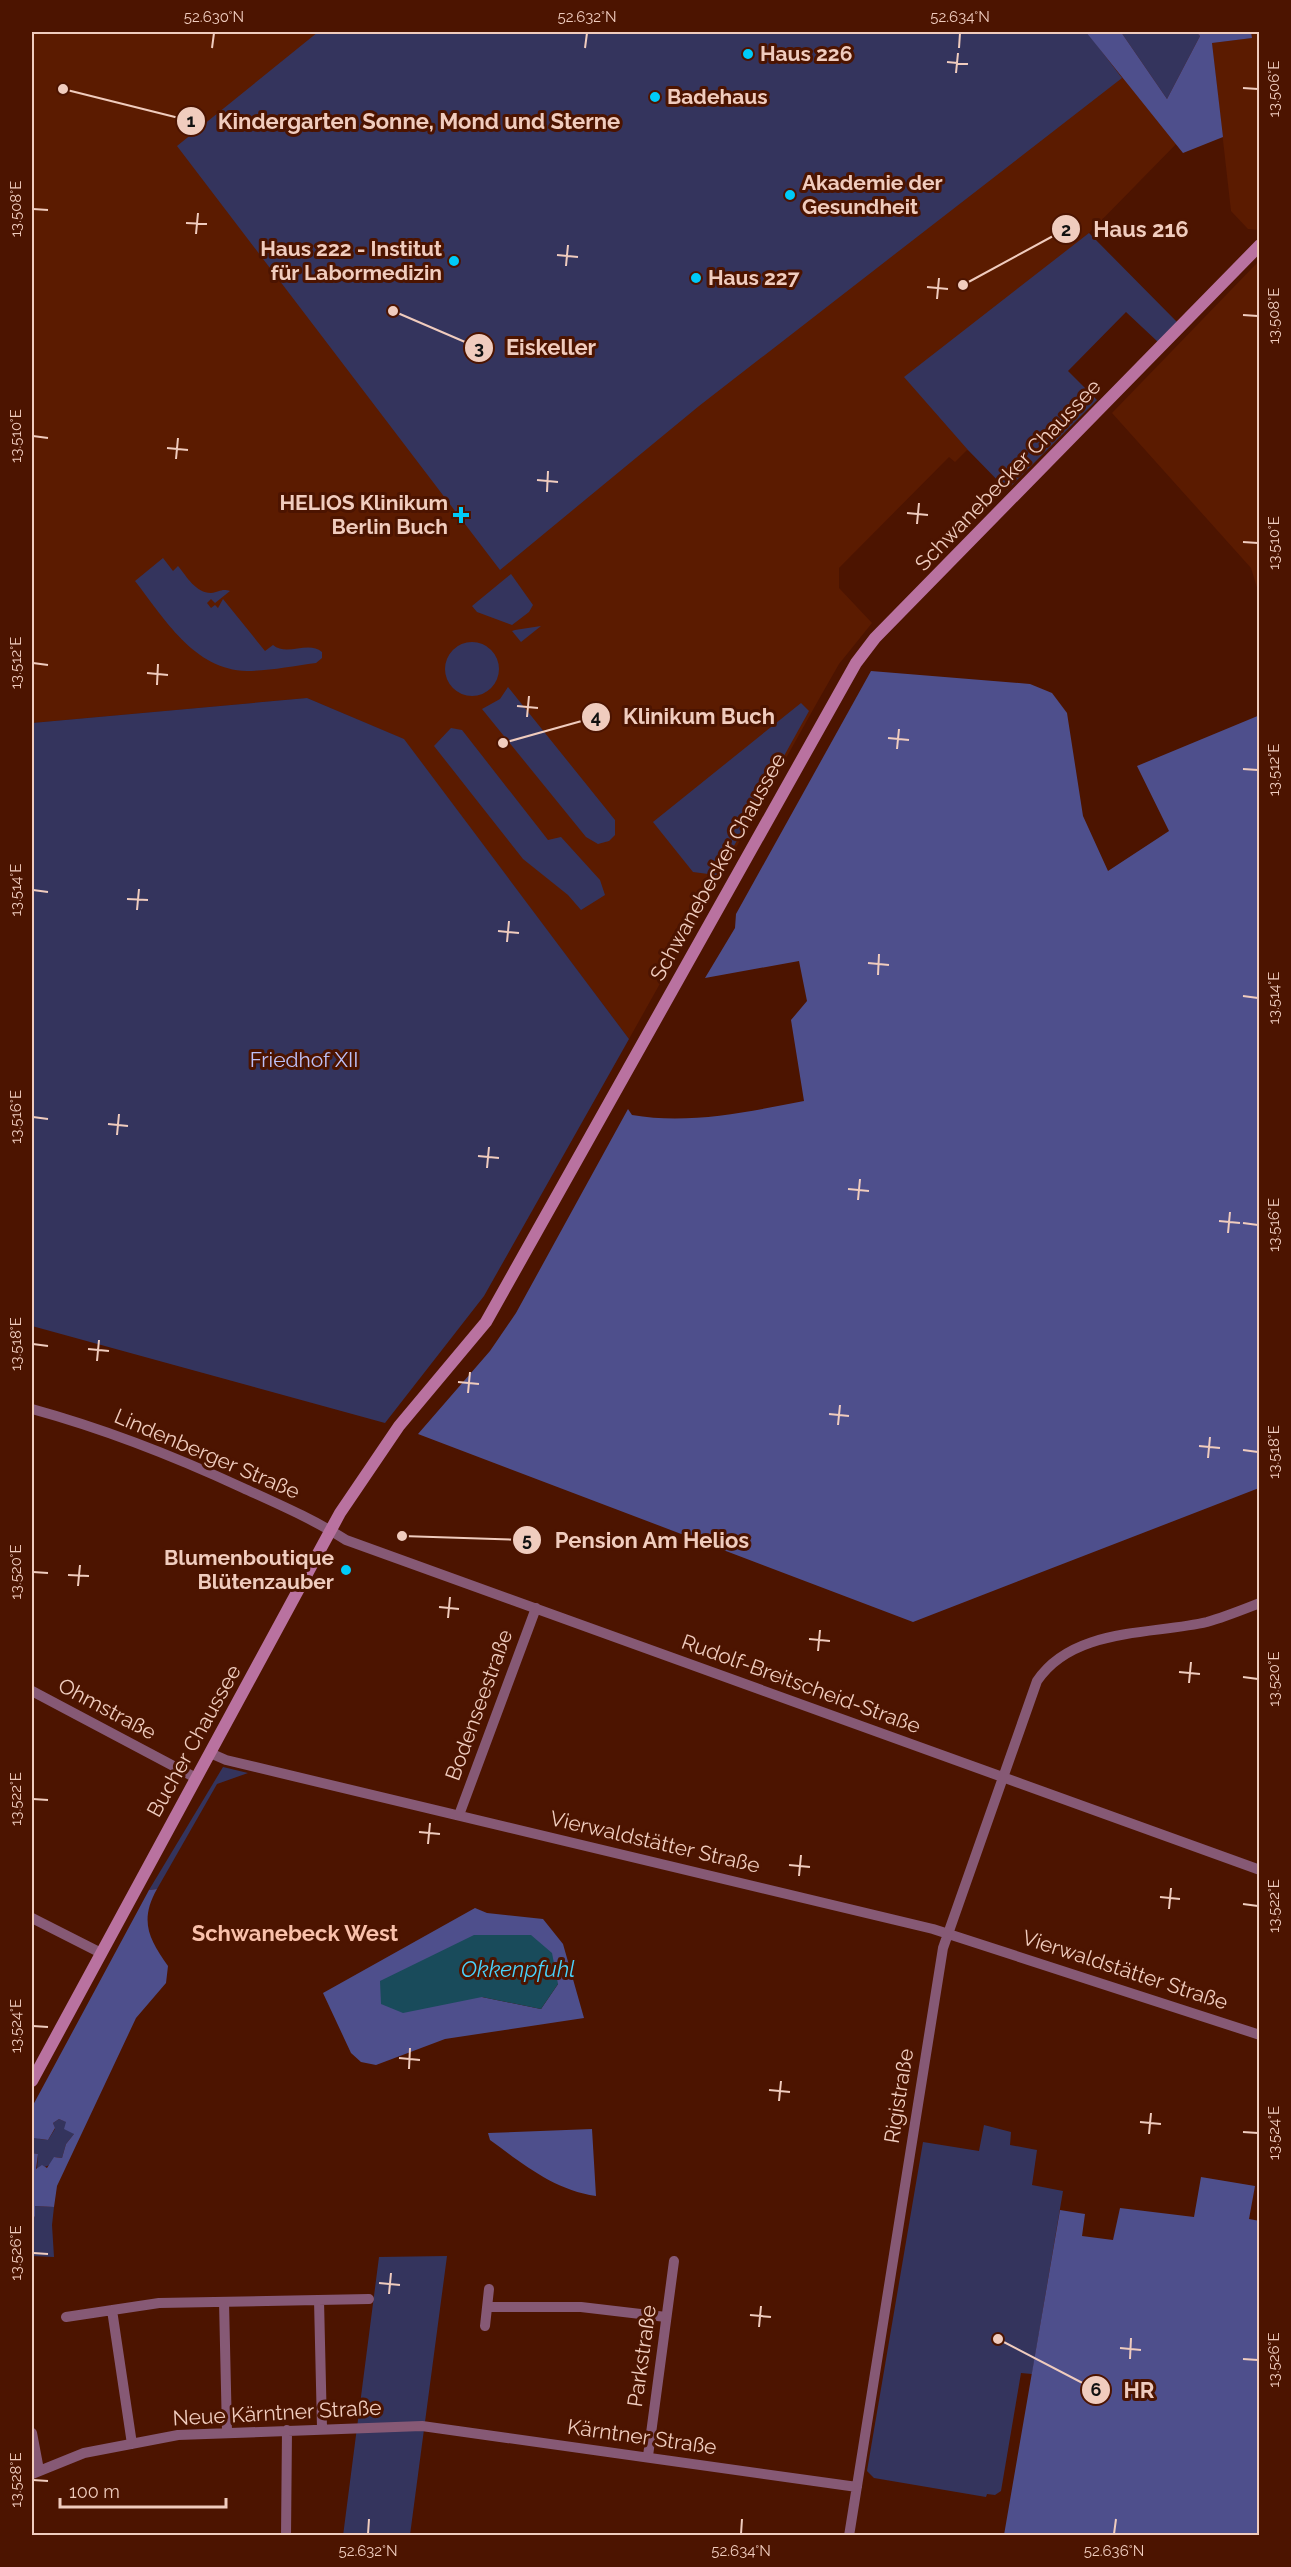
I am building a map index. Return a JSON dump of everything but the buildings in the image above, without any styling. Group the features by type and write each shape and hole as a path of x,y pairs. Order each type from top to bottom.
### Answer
{"main road":[{"name":"Schwanebecker Chaussee","path":"399,1426 486,1322 799,760 863,652 1260,245"},
{"name":"Bucher Chaussee","path":"32,2081 331,1531 363,1475 399,1426"}],"street":[{"name":"Lindenberger Straße","path":"32,1409 103,1430 178,1458 331,1531"},
{"name":"Rudolf-Breitscheid-Straße","path":"331,1531 346,1540 1260,1870"},
{"name":"Rigistraße","path":"849,2535 947,1933 1040,1676 1056,1661 1092,1642 1207,1622 1260,1603"},
{"name":"Bodenseestraße","path":"459,1815 536,1608"},
{"name":"Ohmstraße","path":"32,1691 196,1778"},
{"name":"Vierwaldstätter Straße","path":"210,1753 226,1760 947,1933 1260,2035"},
{"path":"32,1918 101,1953"},
{"name":"Parkstraße","path":"648,2457 674,2261"},
{"path":"485,2326 489,2289"},
{"path":"66,2317 159,2303 369,2299"},
{"path":"319,2300 322,2428"},
{"path":"224,2302 227,2432"},
{"path":"487,2307 580,2307 666,2317"},
{"path":"112,2310 132,2444"},
{"name":"Kärntner Straße","path":"422,2426 857,2487"},
{"name":"Neue Kärntner Straße","path":"35,2472 84,2453 178,2435 422,2426"},
{"path":"286,2535 288,2430"},
{"path":"32,2433 35,2472"}],"shaded area":[{"name":"HELIOS Klinikum Berlin Buch","path":"32,32 1098,32 1182,138 1089,233 1136,282 969,451 967,450 955,462 949,457 839,568 839,588 872,623 839,664 629,1039 403,739 307,698 32,723"},
{"path":"1086,32 1121,32 1167,99 1200,36 1196,32 1251,32 1252,38 1212,43 1223,137 1183,153"},
{"path":"1251,32 1259,32 1259,230 1248,229 1231,211 1212,43 1251,38"},
{"path":"1259,261 1259,594 1251,568 1112,413"},
{"path":"871,671 1030,684 1052,693 1067,713 1083,816 1108,871 1169,831 1137,766 1260,715 1259,1488 913,1622 418,1434 490,1351 516,1313 628,1109 632,1115 675,1119 740,1113 804,1101 791,1020 807,1001 799,961 705,978 735,928 736,914"},
{"path":"157,1889 148,1911 148,1920 151,1938 168,1966 166,1983 136,2018 57,2186 54,2207 35,2206 35,2216 32,2222 32,2153 38,2154 36,2169 42,2165 47,2168 54,2157 62,2158 66,2144 74,2134 64,2129 66,2122 59,2119 53,2123 55,2128 48,2140 34,2138 32,2107 149,1890"},
{"path":"475,1908 487,1913 543,1919 563,1944 584,2018 445,2039 376,2065 361,2062 351,2053 323,1993","holes":["558,1984 541,2009 482,1997"]},
{"path":"592,2129 596,2196 566,2188 540,2175 490,2140 488,2133"},
{"path":"1201,2177 1255,2186 1249,2219 1260,2221 1259,2535 1004,2535 1060,2210 1085,2214 1082,2236 1113,2240 1120,2208 1194,2217"}],"green space":[{"path":"318,32 1087,32 1122,78 699,406 500,570 177,146"},
{"path":"1121,32 1196,32 1200,36 1167,99"},
{"path":"1089,233 1177,322 1158,342 1126,312 1068,371 1097,400 1007,490 968,450 904,377"},
{"path":"163,558 173,571 178,566 192,584 201,590 211,593 230,591 215,603 211,599 207,603 211,608 215,605 218,608 223,599 265,651 273,645 285,649 310,648 322,652 322,658 316,663 255,671 228,668 211,662 182,640 135,581"},
{"path":"511,574 533,605 529,612 512,625 477,612 472,606"},
{"path":"541,626 521,642 512,631 515,630"},
{"path":"467,642 477,642 487,646 495,654 499,669 495,684 487,692 477,696 467,696 457,692 449,684 445,674 445,664 449,654 457,646"},
{"path":"508,687 615,820 615,835 609,841 598,844 586,837 482,709 500,699"},
{"name":"Friedhof XII","path":"307,698 404,739 629,1039 484,1296 385,1423 32,1326 32,723"},
{"path":"801,703 809,711 720,871 716,875 693,872 653,822"},
{"path":"451,728 462,730 548,840 561,837 600,880 605,895 581,910 568,895 523,859 434,746"},
{"path":"223,1767 248,1773 217,1784 157,1889 149,1890"},
{"path":"59,2119 67,2122 74,2134 66,2144 62,2158 55,2157 52,2164 37,2170 38,2154 32,2153 32,2131 40,2139 48,2140 55,2129 53,2123"},
{"path":"984,2125 1011,2132 1010,2145 1037,2150 1032,2185 1063,2191 1032,2374 1021,2373 1001,2491 995,2495 987,2494 986,2497 874,2478 867,2471 923,2142 979,2151"},
{"path":"35,2206 54,2207 52,2225 54,2257 32,2256 32,2222 35,2216"},
{"path":"447,2256 410,2535 343,2536 379,2257"}],"water":[{"name":"Okkenpfuhl","path":"474,1935 531,1935 552,1953 558,1984 541,2009 482,1997 403,2013 381,2004 380,1981"}],"place":[{"name":"Haus 226","path":"748,54"},
{"name":"Kindergarten Sonne, Mond und Sterne","path":"63,89"},
{"name":"Badehaus","path":"655,97"},
{"name":"Akademie der Gesundheit","path":"790,195"},
{"name":"Haus 222 - Institut für Labormedizin","path":"454,261"},
{"name":"Haus 227","path":"696,278"},
{"name":"Haus 216","path":"963,285"},
{"name":"Eiskeller","path":"393,311"},
{"name":"HELIOS Klinikum Berlin Buch","path":"461,515"},
{"name":"Klinikum Buch","path":"503,743"},
{"name":"Pension Am Helios","path":"402,1536"},
{"name":"Blumenboutique Blütenzauber","path":"346,1570"},
{"name":"HR","path":"998,2339"}],"district":[{"name":"Schwanebeck West","path":"295,1933"}]}
